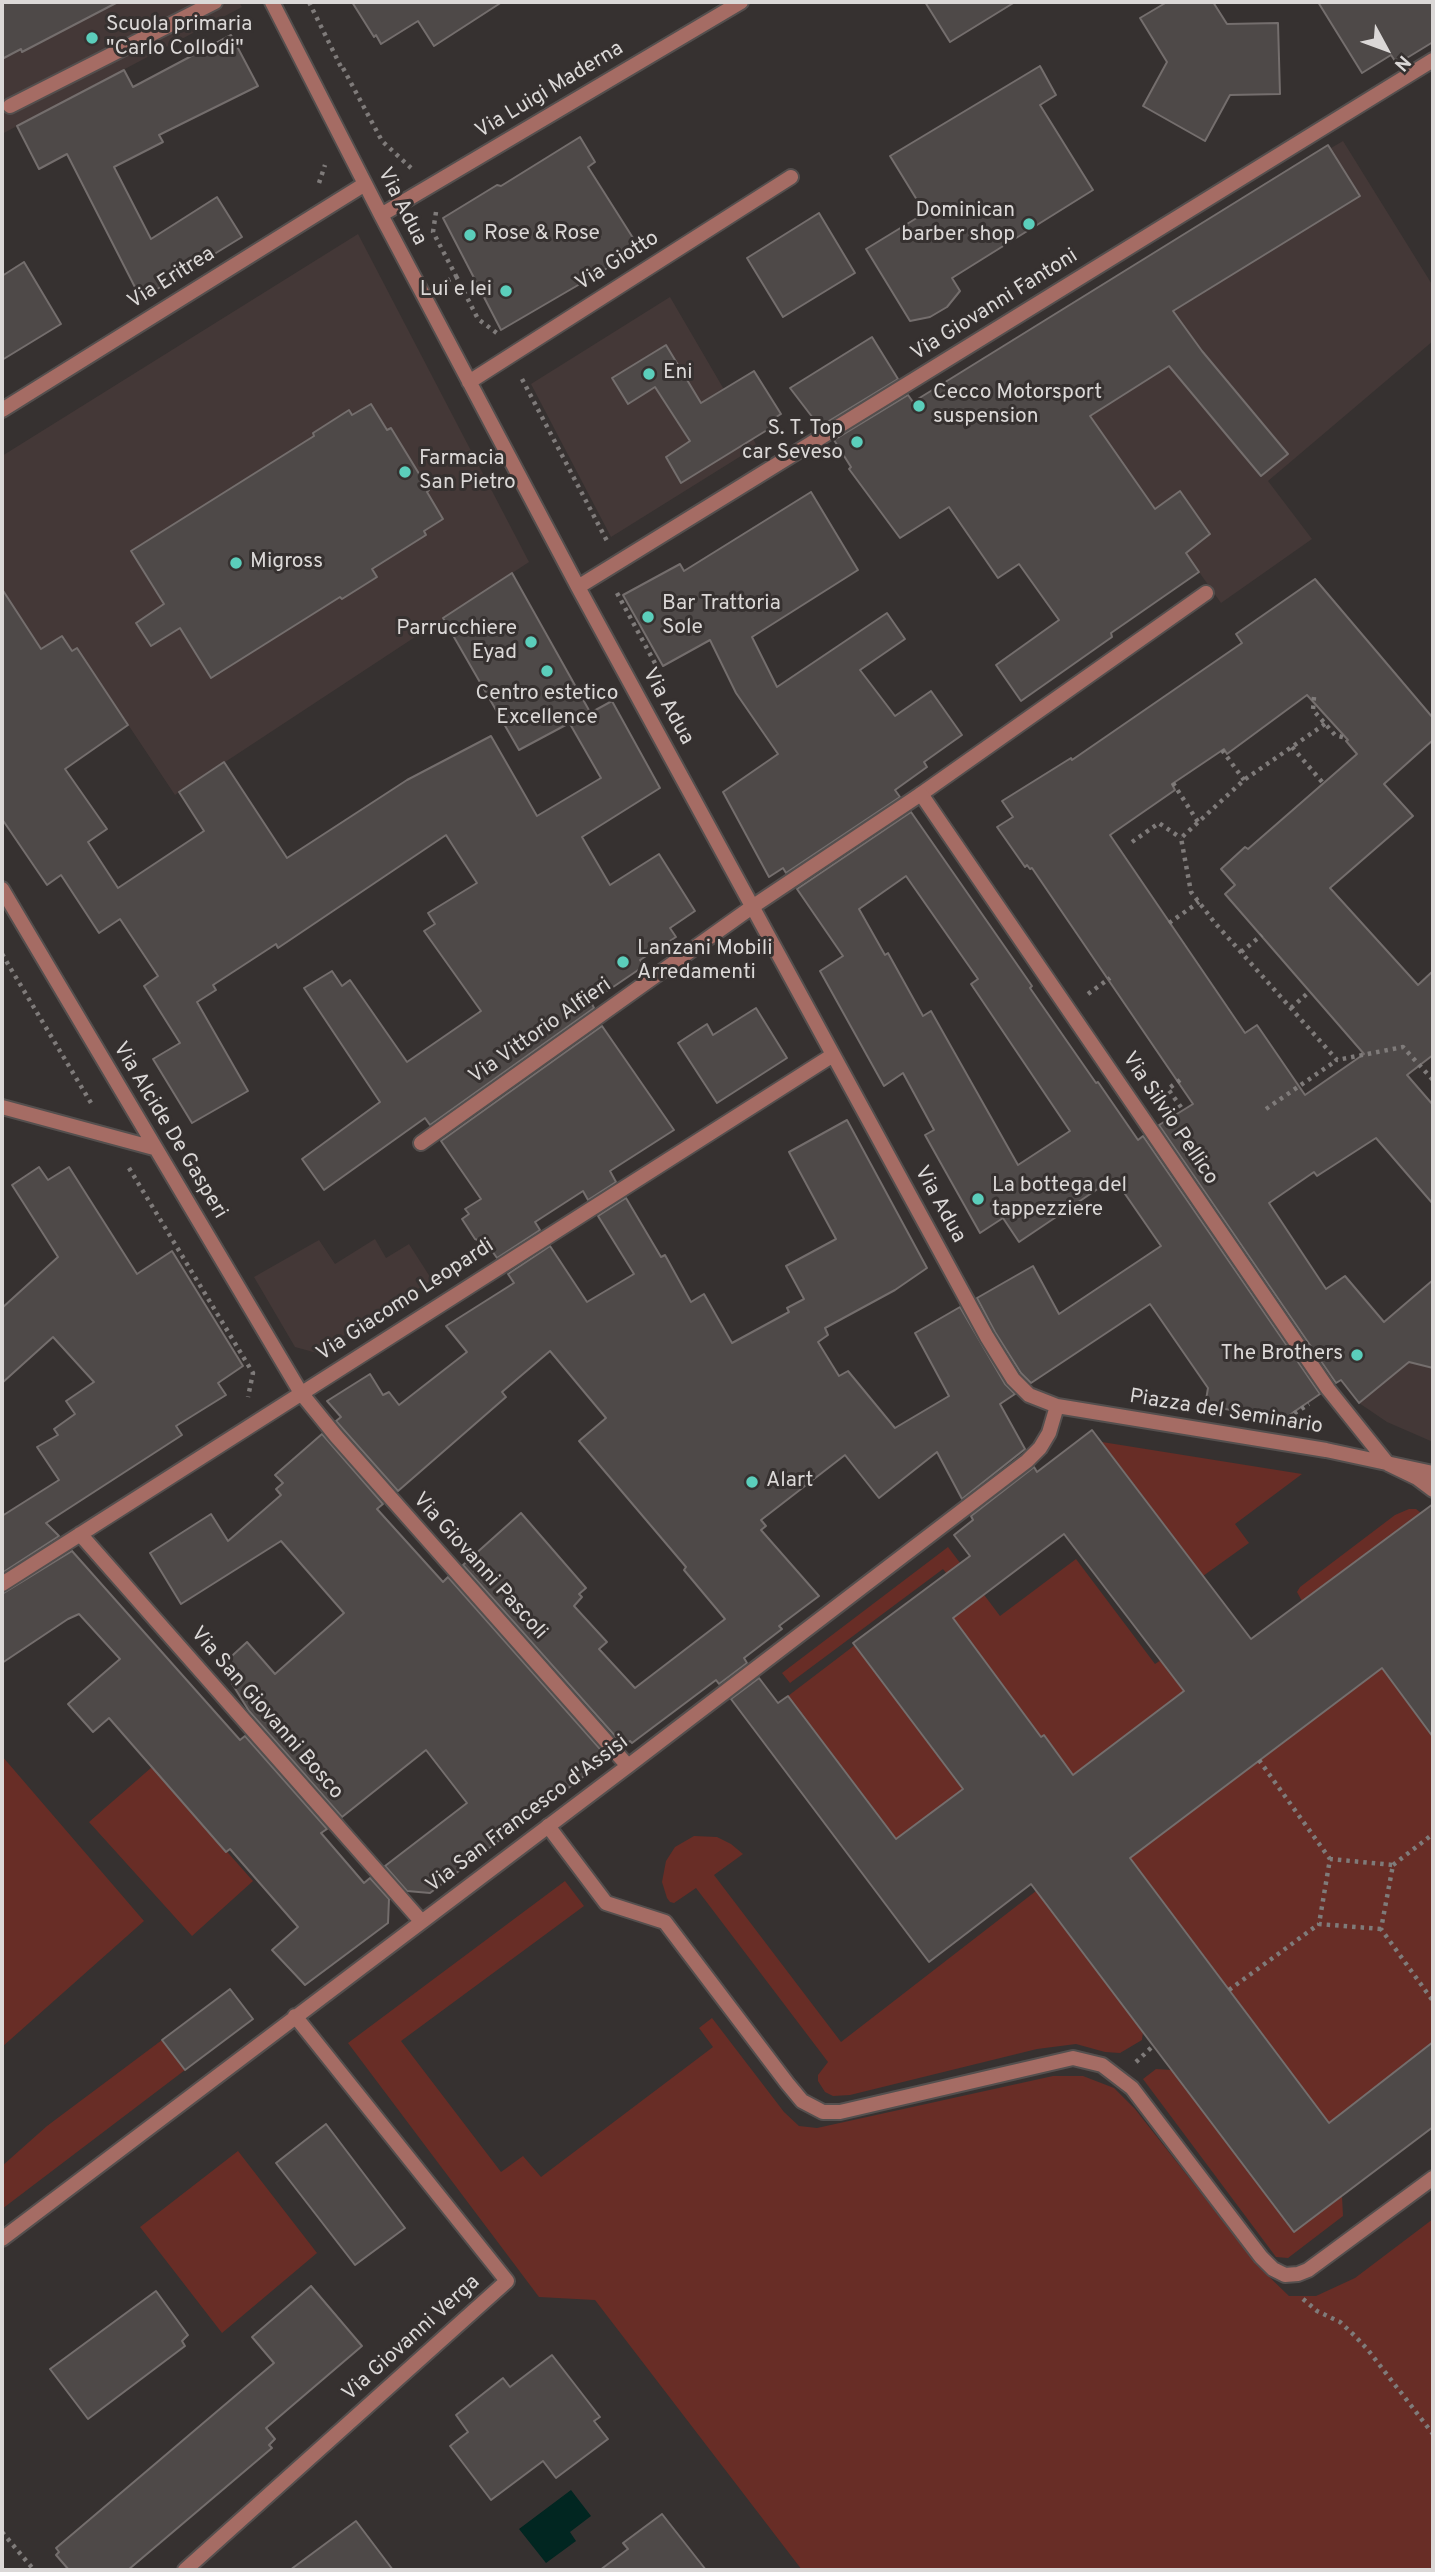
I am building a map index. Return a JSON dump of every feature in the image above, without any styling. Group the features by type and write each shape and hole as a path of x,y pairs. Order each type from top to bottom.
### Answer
{"street":[{"path":"10,106 215,2"},
{"name":"Via Adua","path":"272,2 381,215 578,587 1005,1368 1029,1395 1057,1406"},
{"name":"Via Luigi Maderna","path":"381,215 741,2"},
{"name":"Via Giovanni Fantoni","path":"578,587 1433,60"},
{"name":"Via Giotto","path":"469,382 791,177"},
{"name":"Via Eritrea","path":"2,410 365,184"},
{"path":"752,907 921,794 1206,593"},
{"name":"Via Silvio Pellico","path":"921,794 1328,1389 1388,1464"},
{"name":"Via Alcide De Gasperi","path":"2,889 301,1393"},
{"name":"Via Vittorio Alfieri","path":"421,1143 752,907"},
{"name":"Via Giacomo Leopardi","path":"2,1584 833,1055"},
{"path":"2,1107 154,1148"},
{"name":"Via Giovanni Pascoli","path":"301,1393 628,1766"},
{"name":"Piazza del Seminario","path":"1057,1406 1326,1450 1433,1473"},
{"name":"Via San Francesco d'Assisi","path":"2,2239 628,1766 1033,1455 1049,1433 1057,1406"},
{"name":"Piazza del Seminario","path":"1388,1464 1417,1478 1433,1490"},
{"name":"Via San Giovanni Bosco","path":"80,1534 421,1921"},
{"path":"548,1826 606,1903 665,1922 802,2101 823,2112 840,2112 1073,2058 1102,2065 1120,2077 1139,2096 1273,2269 1285,2275 1308,2270 1433,2178"},
{"name":"Via Giovanni Verga","path":"186,2570 508,2281 295,2016"}],"path":[{"path":"343,68 382,141 408,163 424,190 436,213 433,232 478,319 497,333 629,584 616,592 657,667 655,678"},
{"path":"422,293 456,276"},
{"path":"1314,697 1313,710 1335,735 1346,738"},
{"path":"1181,838 1244,780 1325,724"},
{"path":"1292,747 1323,783"},
{"path":"1222,750 1244,780"},
{"path":"1173,783 1198,822"},
{"path":"1132,842 1159,823 1181,838 1191,892 1337,1060"},
{"path":"1169,923 1199,902"},
{"path":"1241,952 1262,934"},
{"path":"2,954 97,1114"},
{"path":"1291,1008 1309,992"},
{"path":"1266,1109 1337,1060 1403,1046 1433,1080"},
{"path":"1180,1080 1168,1089 1183,1110"},
{"path":"125,1160 253,1373 247,1404"},
{"path":"1281,1423 1315,1400"},
{"path":"1259,1760 1330,1858 1319,1924"},
{"path":"1433,1834 1393,1866 1381,1929 1433,2001"},
{"path":"1330,1858 1393,1866"},
{"path":"1229,1990 1319,1924 1381,1929"},
{"path":"1273,2269 1317,2311 1340,2322 1355,2336 1433,2434"},
{"path":"2,2532 34,2570"}],"shaded area":[{"name":"Scuola primaria \"Carlo Collodi\"","path":"2,2 239,2 242,7 2,134"},
{"path":"1343,141 1433,286 1433,341 1268,481 1312,539 1221,603 1199,572 1111,633 935,388 1328,145 1331,148"},
{"path":"358,234 529,562 175,795 77,648 51,665 2,589 2,456"},
{"path":"670,297 757,446 611,537 531,384"},
{"path":"375,1239 386,1258 409,1244 432,1280 317,1353 295,1347 254,1277 319,1240 335,1264"},
{"path":"1433,1342 1433,1442 1387,1422 1359,1403"},
{"path":"1102,1442 1302,1474 1235,1524 1249,1543 1203,1576"},
{"path":"1416,1509 1421,1513 1302,1601 1297,1592 1300,1587 1395,1515"},
{"path":"948,1547 1000,1616 1076,1559 1155,1664 1161,1660 1184,1691 1073,1775 1041,1737 933,1591 950,1578 943,1569 790,1683 782,1673"},
{"path":"855,1645 963,1790 896,1839 788,1696"},
{"path":"1382,1668 1433,1737 1433,2042 1329,2123 1130,1858"},
{"path":"2,1756 144,1921 2,2047"},
{"path":"152,1767 253,1881 192,1936 89,1822"},
{"path":"694,1836 717,1837 743,1854 714,1875 841,2042 1036,1891 1143,2032 1142,2040 1120,2053 1076,2044 1037,2049 850,2095 833,2096 825,2092 818,2081 818,2075 828,2062 696,1888 674,1903 667,1898 662,1882 666,1861 675,1847"},
{"path":"565,1881 584,1906 401,2041 501,2172 523,2156 541,2177 713,2047 699,2028 712,2018 784,2112 799,2126 817,2128 1053,2076 1083,2076 1114,2088 1135,2109 1260,2268 1289,2296 1316,2296 1355,2278 1433,2219 1433,2570 802,2570 595,2300 539,2297 348,2043"},
{"path":"162,2040 185,2070 2,2209 2,2166 47,2126"},
{"path":"1156,2069 1172,2070 1294,2232 1342,2196 1343,2216 1288,2258 1276,2257 1143,2079"},
{"path":"238,2151 317,2253 222,2333 140,2227"}],"water":[{"path":"571,2490 591,2516 570,2532 576,2541 546,2563 519,2529"}],"building":[{"path":"2,2 118,2 22,52 21,49 2,59"},
{"path":"352,2 502,2 434,46 418,21 381,44"},
{"path":"925,2 1015,2 950,42"},
{"path":"1167,2 1213,2 1227,24 1278,23 1280,94 1230,95 1205,141 1143,106 1167,62 1140,18"},
{"path":"1318,2 1433,2 1433,42 1397,64 1391,55 1362,73"},
{"path":"231,35 258,86 159,135 163,142 114,167 151,239 217,197 242,237 141,299 67,154 39,169 17,126 124,70 133,87"},
{"path":"1040,66 1056,95 1040,105 1093,190 952,278 960,291 947,307 930,317 910,321 866,249 925,213 890,156"},
{"path":"580,137 595,162 588,167 640,249 501,330 443,218"},
{"path":"1328,145 1360,196 1173,311 1202,351 1288,454 1261,476 1169,366 1090,416 1155,509 1180,491 1210,534 1186,553 1199,572 1111,633 1112,637 1021,701 996,665 1059,620 1019,564 998,578 949,507 900,538 849,469 851,467 834,440 908,395 913,402"},
{"path":"819,213 855,273 783,317 747,258"},
{"path":"24,262 61,324 2,360 2,276"},
{"path":"872,337 898,379 824,424 821,419 816,422 790,388"},
{"path":"666,345 701,403 754,371 781,414 768,422 772,427 681,483 666,457 690,441 655,387 628,404 612,378"},
{"path":"371,404 387,430 391,428 429,490 427,492 443,519 424,531 426,535 372,569 377,577 342,599 340,597 211,678 180,628 151,646 136,623 164,604 131,551 314,436 313,433 349,410 352,415"},
{"path":"811,492 858,570 752,637 777,687 887,613 905,639 860,670 895,716 931,691 962,735 924,762 927,767 895,790 900,797 786,873 783,868 769,877 723,792 778,754 736,693 710,640 663,666 623,595 680,564 684,571"},
{"path":"512,573 590,712 519,750 443,618"},
{"path":"1315,579 1433,718 1433,740 1384,784 1413,816 1330,888 1418,985 1433,971 1433,1055 1407,1075 1433,1105 1433,1204 1376,1138 1317,1176 1314,1172 1269,1203 1326,1289 1345,1276 1384,1322 1433,1280 1433,1368 1409,1362 1359,1403 1341,1380 1336,1383 1159,1125 1193,1104 1032,868 1027,865 1025,867 997,827 1013,817 1002,801 1071,758 1072,760 1242,643 1236,634","holes":["1307,695 1348,740 1346,741 1357,754 1248,849 1245,847 1221,869 1235,885 1225,894 1364,1054 1305,1095 1257,1025 1245,1033 1110,835 1175,790 1172,784 1224,749 1227,754"]},
{"path":"2,589 41,649 62,636 72,651 77,648 128,725 65,769 107,829 88,842 118,888 204,831 179,792 224,762 287,858 407,780 491,736 537,816 601,778 570,724 612,701 660,788 582,837 610,885 659,854 695,911 670,928 676,937 640,960 644,966 591,1002 594,1008 430,1125 425,1118 324,1190 302,1159 380,1102 304,988 332,971 342,986 350,980 407,1062 481,1011 424,931 435,924 428,913 477,883 446,835 278,948 276,944 213,985 216,990 197,1002 248,1091 192,1123 153,1059 180,1043 144,986 158,976 120,919 99,933 61,875 47,885 2,819"},
{"path":"911,812 1096,1083 1098,1082 1138,1140 1143,1136 1320,1394 1285,1418 1205,1406 1208,1388 1150,1304 1031,1383 1021,1373 977,1298 1033,1266 1059,1314 1161,1246 1114,1178 1019,1242 1003,1218 980,1233 925,1135 934,1130 903,1073 884,1086 820,971 843,956 797,889","holes":["906,876 978,979 971,984 1070,1131 1018,1165 931,1011 923,1016 888,953 885,955 859,909"]},
{"path":"756,1008 787,1058 717,1103 678,1043 707,1024 713,1035"},
{"path":"602,1026 674,1130 610,1171 616,1182 588,1200 583,1191 535,1222 540,1230 497,1258 487,1244 475,1239 462,1219 469,1214 465,1209 481,1199 441,1141"},
{"path":"847,1120 927,1268 895,1290 825,1328 828,1335 818,1342 839,1376 848,1371 895,1428 949,1396 915,1333 960,1307 1005,1384 1015,1394 1000,1404 1025,1449 962,1499 937,1452 879,1498 845,1455 761,1520 766,1526 761,1530 819,1596 779,1626 782,1629 744,1658 747,1663 719,1684 716,1680 632,1743 630,1741 624,1746 463,1565 521,1513 586,1588 579,1594 582,1597 574,1606 607,1642 599,1649 635,1688 725,1619 684,1570 686,1567 579,1441 606,1418 550,1351 502,1392 506,1397 398,1491 336,1421 341,1417 327,1401 370,1374 383,1395 389,1392 399,1405 467,1352 446,1326 514,1283 508,1274 550,1246 587,1302 634,1274 598,1216 626,1198 661,1257 665,1255 691,1302 704,1294 732,1343 789,1312 787,1308 804,1299 786,1266 836,1239 789,1152"},
{"path":"39,1167 48,1180 69,1167 137,1274 172,1251 243,1366 218,1383 226,1395 176,1426 182,1435 46,1523 59,1536 2,1573 2,1516 59,1480 37,1447 58,1435 54,1429 75,1414 66,1401 94,1382 53,1337 2,1383 2,1308 58,1257 12,1185"},
{"path":"1092,1430 1251,1639 1433,1504 1433,1737 1382,1668 1130,1858 1329,2123 1433,2042 1433,2127 1294,2232 1031,1884 929,1962 731,1699 759,1678 778,1703 788,1696 896,1839 963,1789 853,1643 970,1556 954,1535 973,1520 971,1516 1034,1467 1037,1472","holes":["1064,1534 1184,1691 1073,1775 1044,1735 1041,1737 953,1618"]},
{"path":"322,1434 383,1504 377,1509 443,1582 448,1577 608,1758 430,1893 407,1891 385,1866 467,1803 426,1750 342,1817 249,1711 221,1666 247,1642 275,1674 344,1613 281,1541 181,1604 150,1553 211,1514 228,1541 281,1495 276,1489 283,1483 275,1475"},
{"path":"72,1551 240,1740 245,1736 327,1829 321,1833 364,1883 370,1878 389,1899 388,1923 305,1985 272,1950 298,1927 230,1849 226,1852 109,1718 93,1732 68,1704 120,1659 79,1614 2,1663 2,1594"},
{"path":"230,1989 253,2019 185,2070 162,2040"},
{"path":"326,2124 405,2228 355,2265 276,2163"},
{"path":"311,2286 362,2346 266,2428 275,2439 269,2445 272,2448 128,2570 69,2570 56,2555 59,2552 56,2548 274,2363 252,2337"},
{"path":"156,2291 188,2335 182,2341 185,2346 88,2419 50,2369"},
{"path":"552,2355 600,2417 594,2421 608,2439 556,2478 543,2461 491,2500 450,2446 468,2432 456,2415 503,2378 510,2387"},
{"path":"662,2514 706,2570 600,2570 628,2549 623,2543"},
{"path":"356,2521 393,2570 290,2570"}],"place":[{"name":"Scuola primaria \"Carlo Collodi\"","path":"92,38"},
{"name":"Dominican barber shop","path":"1029,224"},
{"name":"Rose & Rose","path":"470,235"},
{"name":"Lui e lei","path":"506,291"},
{"name":"Eni","path":"649,374"},
{"name":"Cecco Motorsport suspension","path":"919,406"},
{"name":"S. T. Top car Seveso","path":"857,442"},
{"name":"Farmacia San Pietro","path":"405,472"},
{"name":"Migross","path":"236,563"},
{"name":"Bar Trattoria Sole","path":"648,617"},
{"name":"Parrucchiere Eyad","path":"531,642"},
{"name":"Centro estetico Excellence","path":"547,671"},
{"name":"Lanzani Mobili Arredamenti","path":"623,962"},
{"name":"La bottega del tappezziere","path":"978,1199"},
{"name":"The Brothers","path":"1357,1355"},
{"name":"Alart","path":"752,1482"}]}
